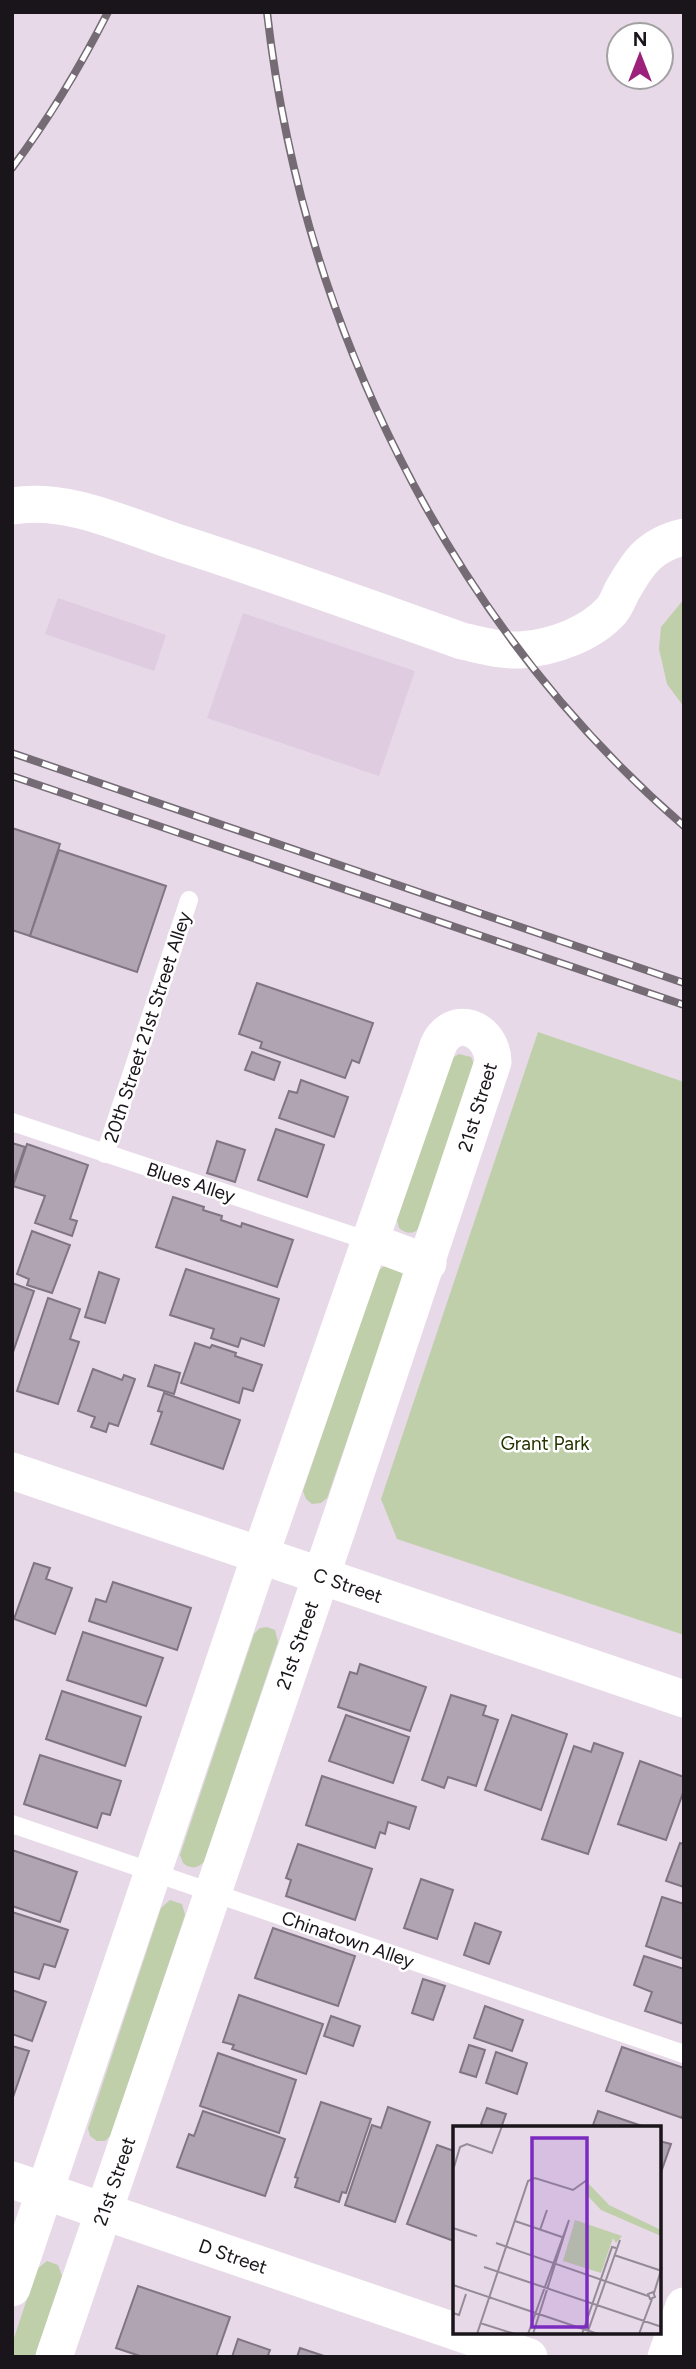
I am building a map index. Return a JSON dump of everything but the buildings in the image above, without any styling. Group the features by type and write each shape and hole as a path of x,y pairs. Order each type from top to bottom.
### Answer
{"street":[{"path":"12,506 47,504 82,511 246,564 462,640 489,647 519,650 546,646 570,638 595,624 612,609 640,559 670,540 684,537"},
{"name":"21st Street","path":"12,2288 29,2186 154,1872 260,1556 439,1042 454,1030 474,1030 483,1034 489,1042 493,1062 428,1263 54,2357"},
{"path":"369,1241 428,1263"},
{"name":"C Street","path":"12,1471 684,1699"},
{"name":"D Street","path":"29,2186 453,2331"},
{"path":"666,2357 684,2306"},
{"name":"D Street","path":"462,2334 529,2357"}],"lane":[{"name":"20th Street 21st Street Alley","path":"105,1154 189,900"},
{"name":"Blues Alley","path":"12,1122 369,1241"},
{"name":"Chinatown Alley","path":"12,1824 684,2054"}],"shaded area":[{"path":"58,598 166,635 154,671 45,634"},
{"path":"243,613 415,671 379,776 207,718"}],"green space":[{"path":"684,599 684,707 667,684 659,649 661,627"},
{"name":"Grant Park","path":"538,1032 684,1082 684,1635 397,1539 381,1499"},
{"path":"459,1054 471,1057 474,1064 420,1227 413,1232 407,1232 399,1228 397,1220 452,1058"},
{"path":"387,1264 402,1271 403,1279 327,1498 321,1503 312,1504 303,1491 378,1271"},
{"path":"260,1628 275,1630 278,1642 204,1862 196,1867 188,1866 183,1863 180,1855 254,1634"},
{"path":"170,1900 182,1904 185,1915 111,2135 105,2141 97,2141 90,2136 88,2128 161,1908"},
{"path":"47,2261 58,2265 62,2276 35,2357 12,2357 12,2344 37,2269"}],"railway":[{"path":"12,168 39,131 108,12"},
{"path":"267,12 285,127 314,241 352,351 400,458 457,560 524,656 599,745 684,826"},
{"path":"12,753 684,983"},
{"path":"12,776 684,1005"}]}
